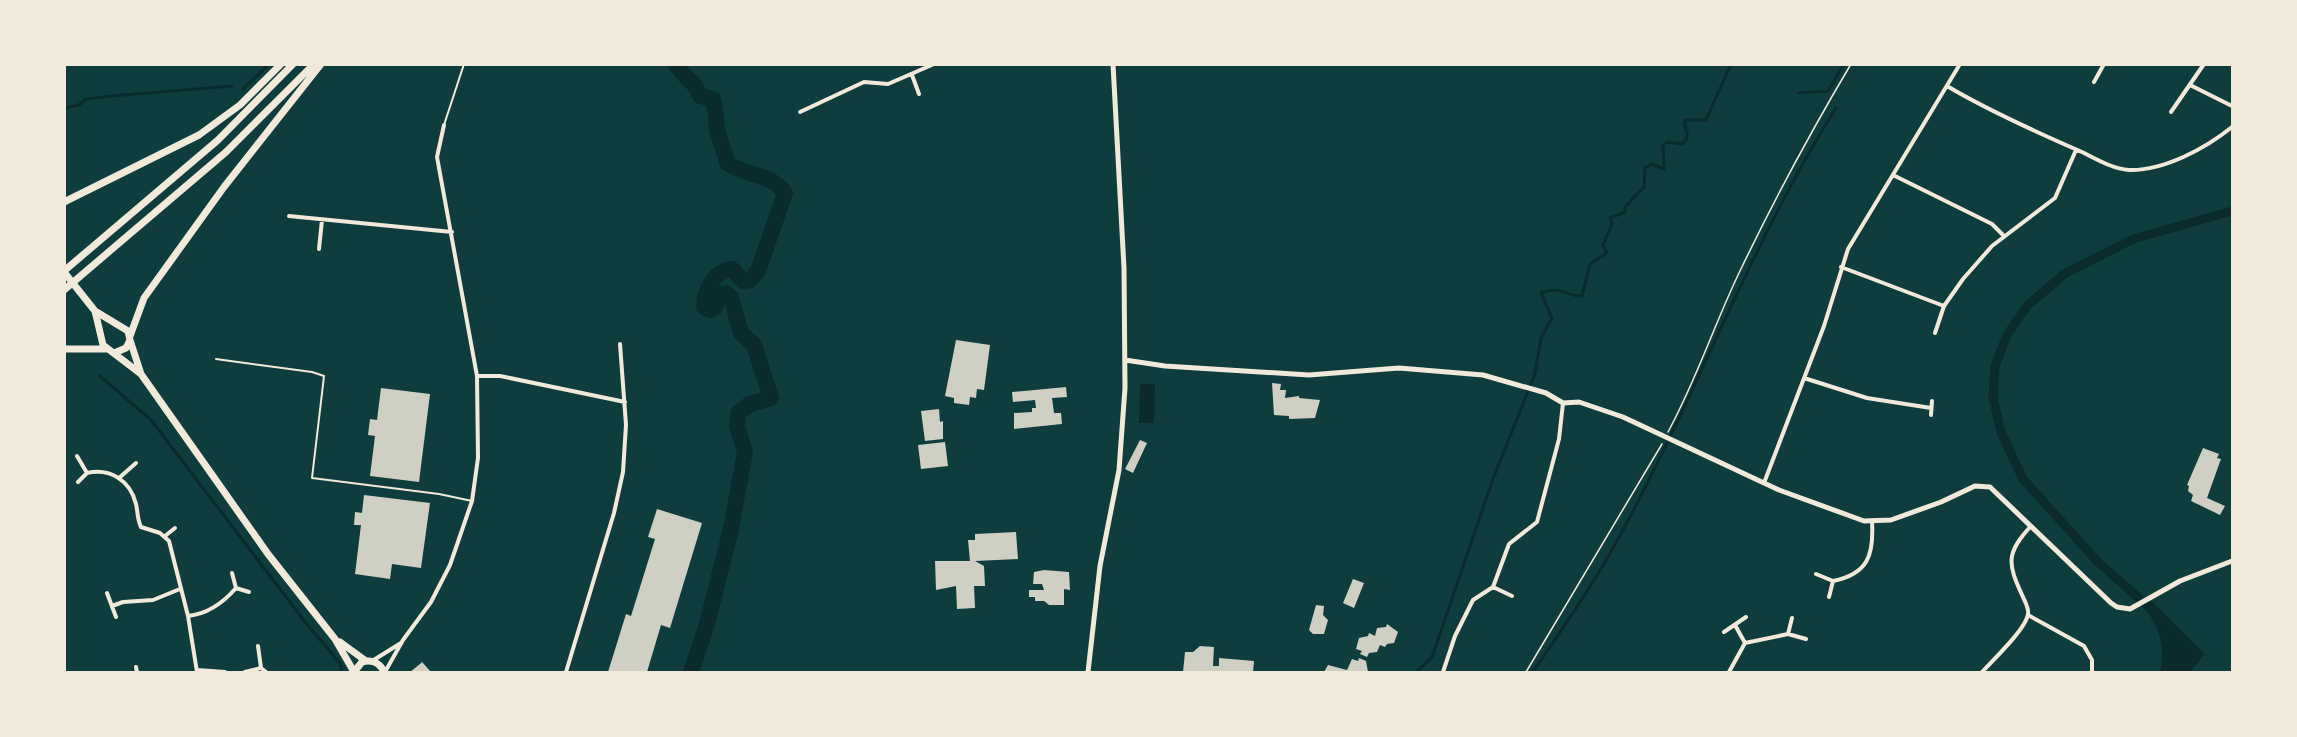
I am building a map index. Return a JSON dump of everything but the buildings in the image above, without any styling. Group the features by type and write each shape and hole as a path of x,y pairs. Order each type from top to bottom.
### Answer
{"main road":[{"path":"64,202 199,135 240,105 281,64"},
{"path":"105,349 95,311 64,271 218,140 293,64"},
{"path":"64,290 186,189 314,64"},
{"path":"114,353 126,348 144,298 224,187 321,64"},
{"path":"95,311 125,328 141,374"},
{"path":"101,337 105,329 117,324"},
{"path":"64,349 105,349 114,353 141,374 268,554 335,639 354,672"},
{"path":"335,639 368,661 380,665 384,672"},
{"path":"354,672 358,665 368,661"}],"street":[{"path":"800,112 864,82 888,84 934,64"},
{"path":"1088,672 1100,566 1122,446 1125,360 1113,64"},
{"path":"1764,483 1824,326 1848,249 1960,64"},
{"path":"2094,82 2104,64"},
{"path":"2171,112 2204,64"},
{"path":"912,75 919,94"},
{"path":"2190,85 2232,106"},
{"path":"1947,86 2076,150 2122,169 2143,169 2200,148 2232,127"},
{"path":"384,672 442,582 460,541 472,501 480,439 477,376 437,157 444,125"},
{"path":"1935,333 1944,306 1980,259 2004,236 2055,198 2076,150"},
{"path":"1893,175 1992,224 2004,236"},
{"path":"289,216 452,232"},
{"path":"319,249 322,220"},
{"path":"1841,267 1944,306"},
{"path":"566,672 614,513 623,472 625,402 620,344"},
{"path":"1125,360 1165,366 1328,376 1416,368 1483,375 1535,390 1563,403 1579,402 1653,430 1764,483 1850,517 1872,522 1906,515 1975,486 1985,485 1996,489 2110,603 2124,609 2136,606 2196,573 2232,561"},
{"path":"477,376 500,376 625,402"},
{"path":"1804,378 1867,398 1931,408"},
{"path":"1931,416 1932,401"},
{"path":"1443,672 1470,604 1476,596 1493,587 1509,544 1538,518 1559,439 1563,403"},
{"path":"77,456 87,473"},
{"path":"119,478 136,463"},
{"path":"78,482 87,473 106,472 119,478 134,497 141,527 165,536 171,548 188,616 197,671 225,672"},
{"path":"1816,574 1833,581 1849,576 1867,562 1872,550 1872,522"},
{"path":"1982,672 2028,615 2028,609 2017,585 2011,553 2016,542 2032,526"},
{"path":"165,536 175,528"},
{"path":"232,573 236,588"},
{"path":"1828,597 1833,581"},
{"path":"1493,587 1512,596"},
{"path":"188,616 214,608 236,588"},
{"path":"236,588 249,592"},
{"path":"112,606 123,602 153,600 180,589"},
{"path":"107,593 116,617"},
{"path":"2028,615 2084,646 2092,660 2092,672"},
{"path":"1724,632 1746,617"},
{"path":"1788,634 1792,618"},
{"path":"1735,625 1745,643"},
{"path":"1729,672 1745,643 1788,634 1806,639"},
{"path":"368,661 404,640"},
{"path":"258,646 261,668 266,672"},
{"path":"245,672 261,668"}],"lane":[{"path":"444,125 465,64"},
{"path":"216,359 312,372 324,376 312,478 446,495 472,501"}],"path":[{"path":"1526,672 1670,428 1698,372 1738,275 1803,145 1851,64"}],"water":[{"path":"1140,384 1155,384 1154,423 1139,423"},
{"path":"2151,601 2205,654 2190,672 2160,672 2162,654 2160,637 2149,613 2143,606"}],"waterway":[{"path":"243,89 269,64"},
{"path":"676,64 700,96 713,99 717,129 727,163 766,178 785,193 758,271 750,280 743,281 732,269 726,270 716,277 706,294 704,307 710,310 715,307 721,294 726,293 731,297 741,333 754,345 771,398 750,404 739,412 737,426 745,452 731,529 707,624 691,672"},
{"path":"1416,672 1432,657 1493,479 1535,374 1541,338 1552,318 1541,293 1553,290 1582,296 1590,264 1607,253 1603,245 1612,224 1610,218 1625,212 1625,207 1644,187 1645,168 1652,164 1664,169 1663,145 1668,142 1682,144 1685,141 1687,138 1685,120 1706,120 1731,64"},
{"path":"1799,93 1828,91 1844,64"},
{"path":"64,108 79,105 86,99 232,86"},
{"path":"1533,672 1597,576 1636,506 1773,219 1836,108"},
{"path":"2150,608 2097,561 2023,479 2001,432 1993,398 1995,366 2007,335 2027,306 2064,274 2133,239 2232,211"},
{"path":"100,376 151,420 309,627 340,663 342,672"}]}
